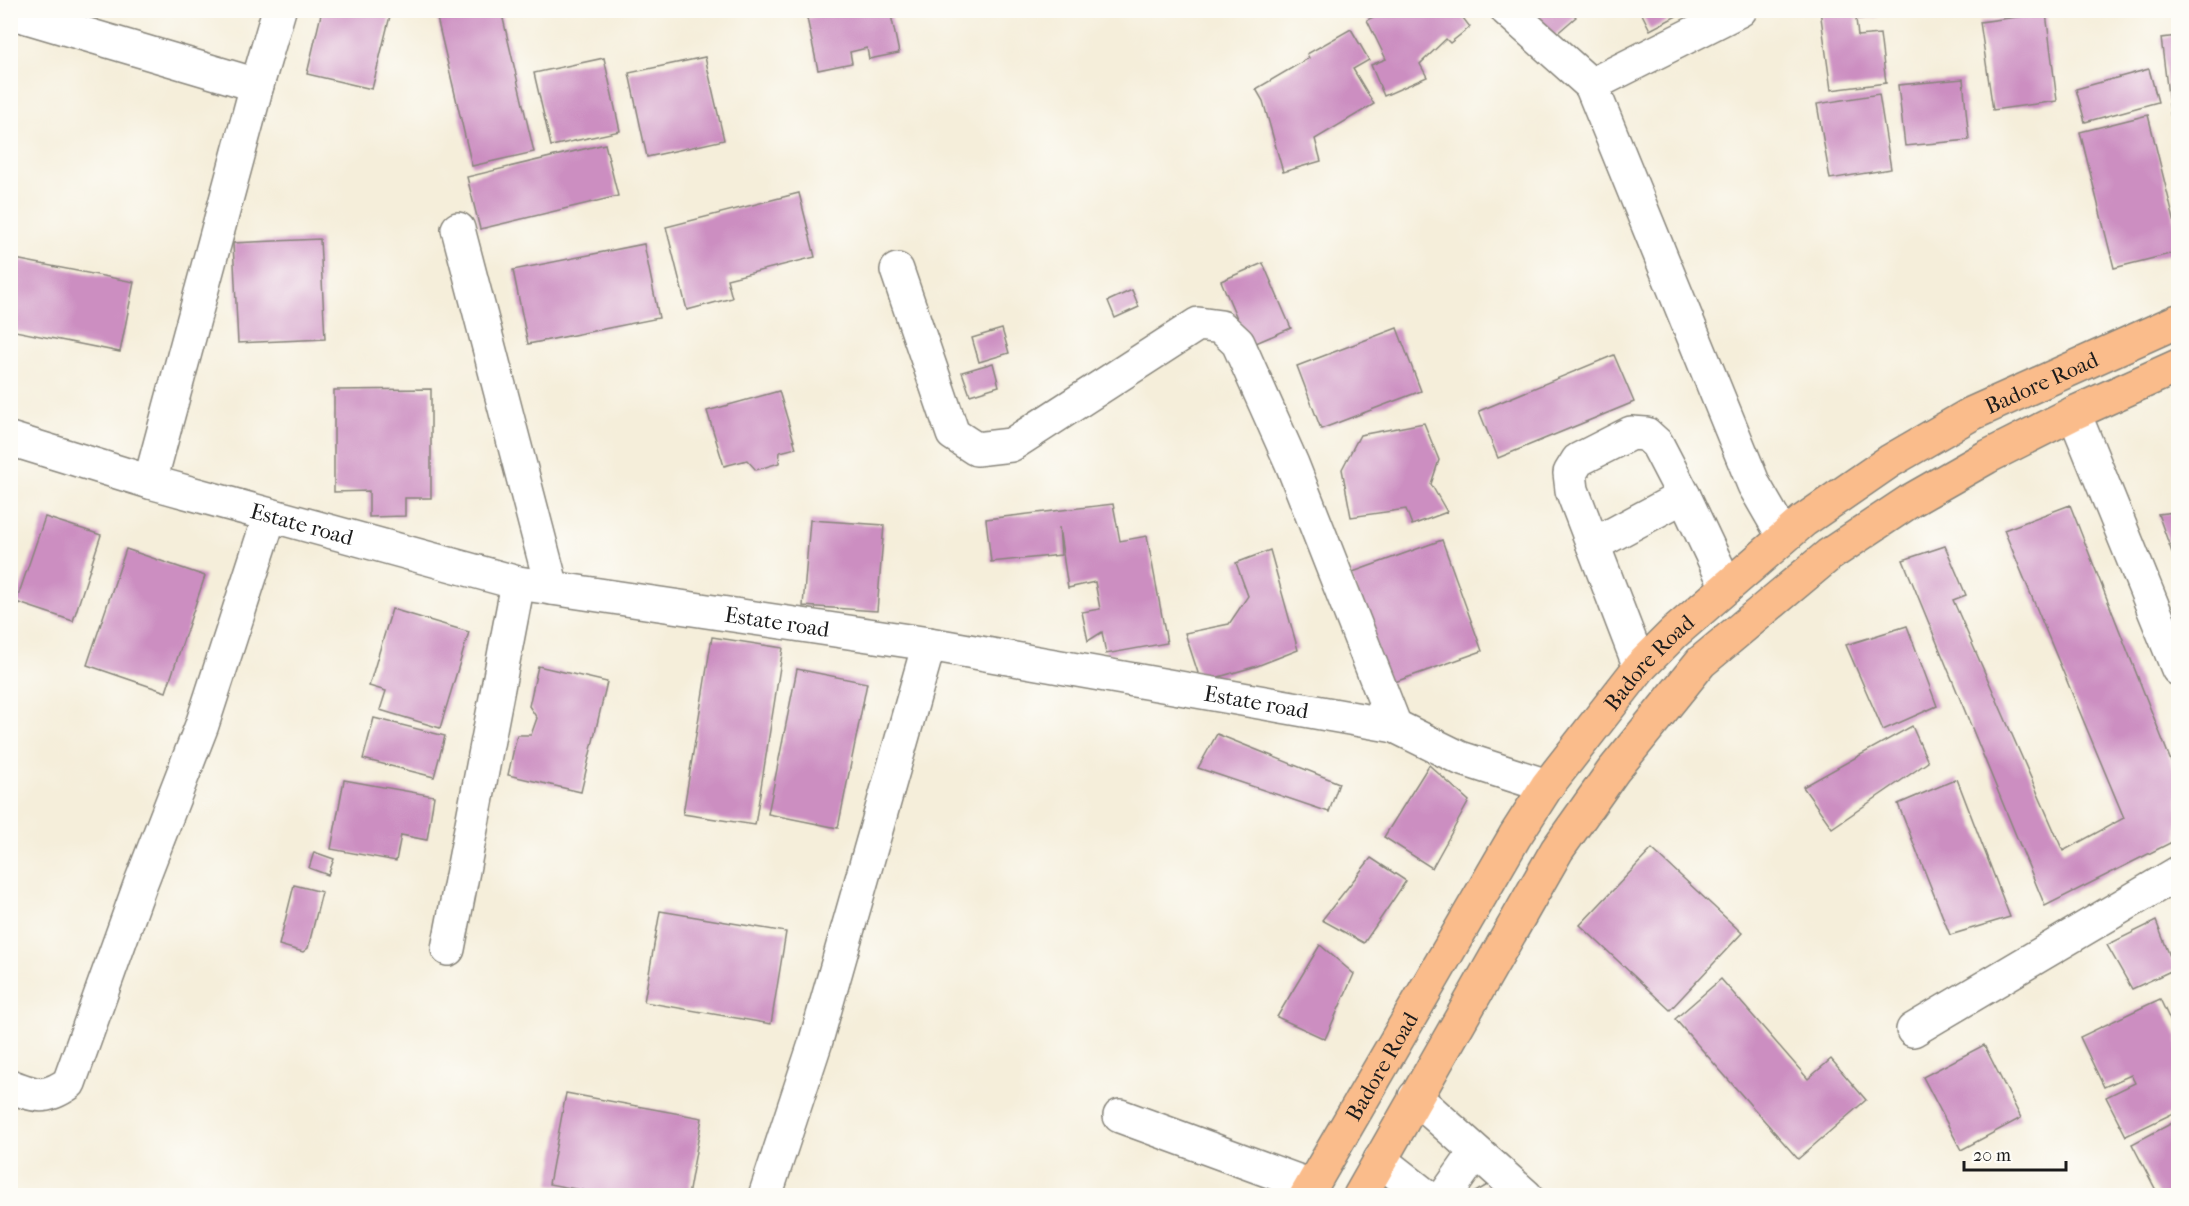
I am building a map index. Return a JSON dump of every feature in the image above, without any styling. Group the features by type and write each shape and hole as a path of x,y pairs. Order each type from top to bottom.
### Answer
{"main road":[{"name":"Badore Road","path":"1308,1191 1515,836 1547,786 1640,667 1674,633 1803,521 1890,461 1971,414 2178,321"},
{"name":"Badore Road","path":"1360,1196 1414,1097 1557,850 1612,771 1701,662 1829,555 1901,507 1987,457 2074,413 2178,366"}],"street":[{"path":"150,482 256,85 279,10"},
{"path":"1507,10 1591,85 1754,485 1785,537"},
{"path":"1591,85 1740,10"},
{"path":"10,12 256,85"},
{"path":"458,229 552,588"},
{"path":"897,270 953,434 976,449 1011,445 1198,324 1221,327 1238,343 1292,464 1395,726"},
{"path":"2074,413 2178,669"},
{"path":"1640,667 1572,490 1570,473 1578,460 1631,433 1646,434 1657,444 1727,587"},
{"name":"Estate road","path":"10,439 150,482 518,583 929,644 1395,726 1460,758 1547,786"},
{"path":"1593,545 1684,496"},
{"path":"10,1086 36,1096 54,1094 69,1083 140,885 202,724 270,515"},
{"path":"448,949 518,583"},
{"path":"765,1196 815,1044 929,644"},
{"path":"1913,1030 2178,873"},
{"path":"1414,1097 1526,1196"},
{"path":"1120,1116 1308,1191"},
{"path":"1445,1196 1476,1152"},
{"path":"1380,1160 1426,1196"}],"building":[{"path":"322,10 391,12 372,89 307,74"},
{"path":"449,10 501,10 534,152 472,166 436,14"},
{"path":"843,10 890,10 899,53 869,59 867,48 850,52 852,63 818,70 807,18"},
{"path":"1387,10 1457,10 1470,27 1450,43 1446,39 1420,64 1427,77 1384,96 1371,65 1386,59 1367,20"},
{"path":"1516,10 1570,10 1576,17 1546,43"},
{"path":"1640,10 1688,10 1650,30"},
{"path":"1820,10 1877,10 1878,17 1856,19 1858,36 1880,34 1886,83 1831,90"},
{"path":"2046,13 2057,101 1993,110 1980,22"},
{"path":"1351,29 1369,60 1353,69 1374,104 1315,139 1321,161 1283,172 1263,101 1256,89 1309,58 1307,54"},
{"path":"2178,36 2178,168 2177,168 2161,38"},
{"path":"705,57 724,140 647,157 629,73"},
{"path":"604,58 620,131 551,146 534,73"},
{"path":"2149,69 2158,102 2085,122 2076,89"},
{"path":"1963,79 1969,140 1905,146 1898,85"},
{"path":"1879,94 1891,169 1830,179 1817,104"},
{"path":"2148,115 2178,236 2178,252 2114,268 2080,132"},
{"path":"605,144 618,196 480,229 467,177"},
{"path":"799,193 815,257 727,279 732,298 687,310 666,227"},
{"path":"320,239 325,339 238,343 233,243"},
{"path":"644,244 659,318 528,344 513,270"},
{"path":"10,258 134,282 120,352 10,330"},
{"path":"1263,263 1291,328 1249,346 1221,281"},
{"path":"1132,290 1139,307 1115,318 1108,301"},
{"path":"1397,328 1421,391 1321,429 1297,366"},
{"path":"1002,329 1009,353 979,362 972,338"},
{"path":"1614,355 1634,402 1498,458 1479,411"},
{"path":"993,363 999,386 970,395 962,372"},
{"path":"431,389 431,498 405,498 405,516 369,517 369,491 334,492 334,390"},
{"path":"779,391 796,448 780,452 779,463 756,470 747,460 724,466 707,411"},
{"path":"1424,423 1439,460 1431,484 1447,512 1412,525 1406,509 1351,517 1342,469 1360,435"},
{"path":"1113,504 1120,541 1147,536 1167,643 1106,654 1102,632 1088,641 1082,612 1100,609 1095,582 1068,588 1059,527 1061,555 991,562 986,519"},
{"path":"2070,505 2178,779 2178,839 2045,906 1903,560 1945,546 1966,595 1953,600 2063,851 2124,818 2004,530"},
{"path":"2175,512 2178,522 2178,569 2158,514"},
{"path":"45,517 101,535 73,621 16,602"},
{"path":"810,520 884,525 877,611 803,606"},
{"path":"1442,540 1482,651 1389,684 1350,573"},
{"path":"126,549 205,576 166,692 87,665"},
{"path":"1270,550 1298,650 1257,666 1201,682 1185,633 1229,624 1248,596 1236,563"},
{"path":"392,609 469,632 440,728 380,710 386,691 369,686"},
{"path":"1907,626 1937,706 1883,730 1846,645"},
{"path":"712,637 783,648 755,825 683,814"},
{"path":"538,666 607,682 581,792 508,775 517,735 531,735 537,718 529,706"},
{"path":"797,669 867,683 838,828 768,814"},
{"path":"374,718 445,736 434,777 363,759"},
{"path":"1912,726 1928,762 1832,828 1803,787"},
{"path":"1217,734 1339,783 1329,812 1198,768"},
{"path":"1429,765 1469,801 1432,868 1384,837"},
{"path":"1957,779 2010,917 1950,935 1898,804"},
{"path":"344,780 434,796 427,840 401,835 396,861 331,849"},
{"path":"1652,849 1742,933 1670,1010 1580,925"},
{"path":"314,852 334,859 328,875 309,868"},
{"path":"1371,858 1406,881 1364,943 1322,920"},
{"path":"294,885 322,892 308,948 303,952 279,945"},
{"path":"660,911 786,932 771,1024 644,1002"},
{"path":"2156,921 2175,969 2132,989 2107,945"},
{"path":"1320,945 1354,974 1325,1039 1277,1017"},
{"path":"1721,979 1808,1079 1831,1059 1866,1100 1798,1159 1675,1019"},
{"path":"2160,999 2178,1037 2178,1111 2126,1136 2106,1097 2135,1083 2131,1075 2104,1087 2080,1037"},
{"path":"1984,1045 2021,1118 1961,1150 1923,1077"},
{"path":"566,1093 702,1118 688,1196 612,1196 549,1184"},
{"path":"2178,1120 2178,1196 2159,1196 2132,1144"},
{"path":"1498,1179 1512,1196 1468,1196"}]}
